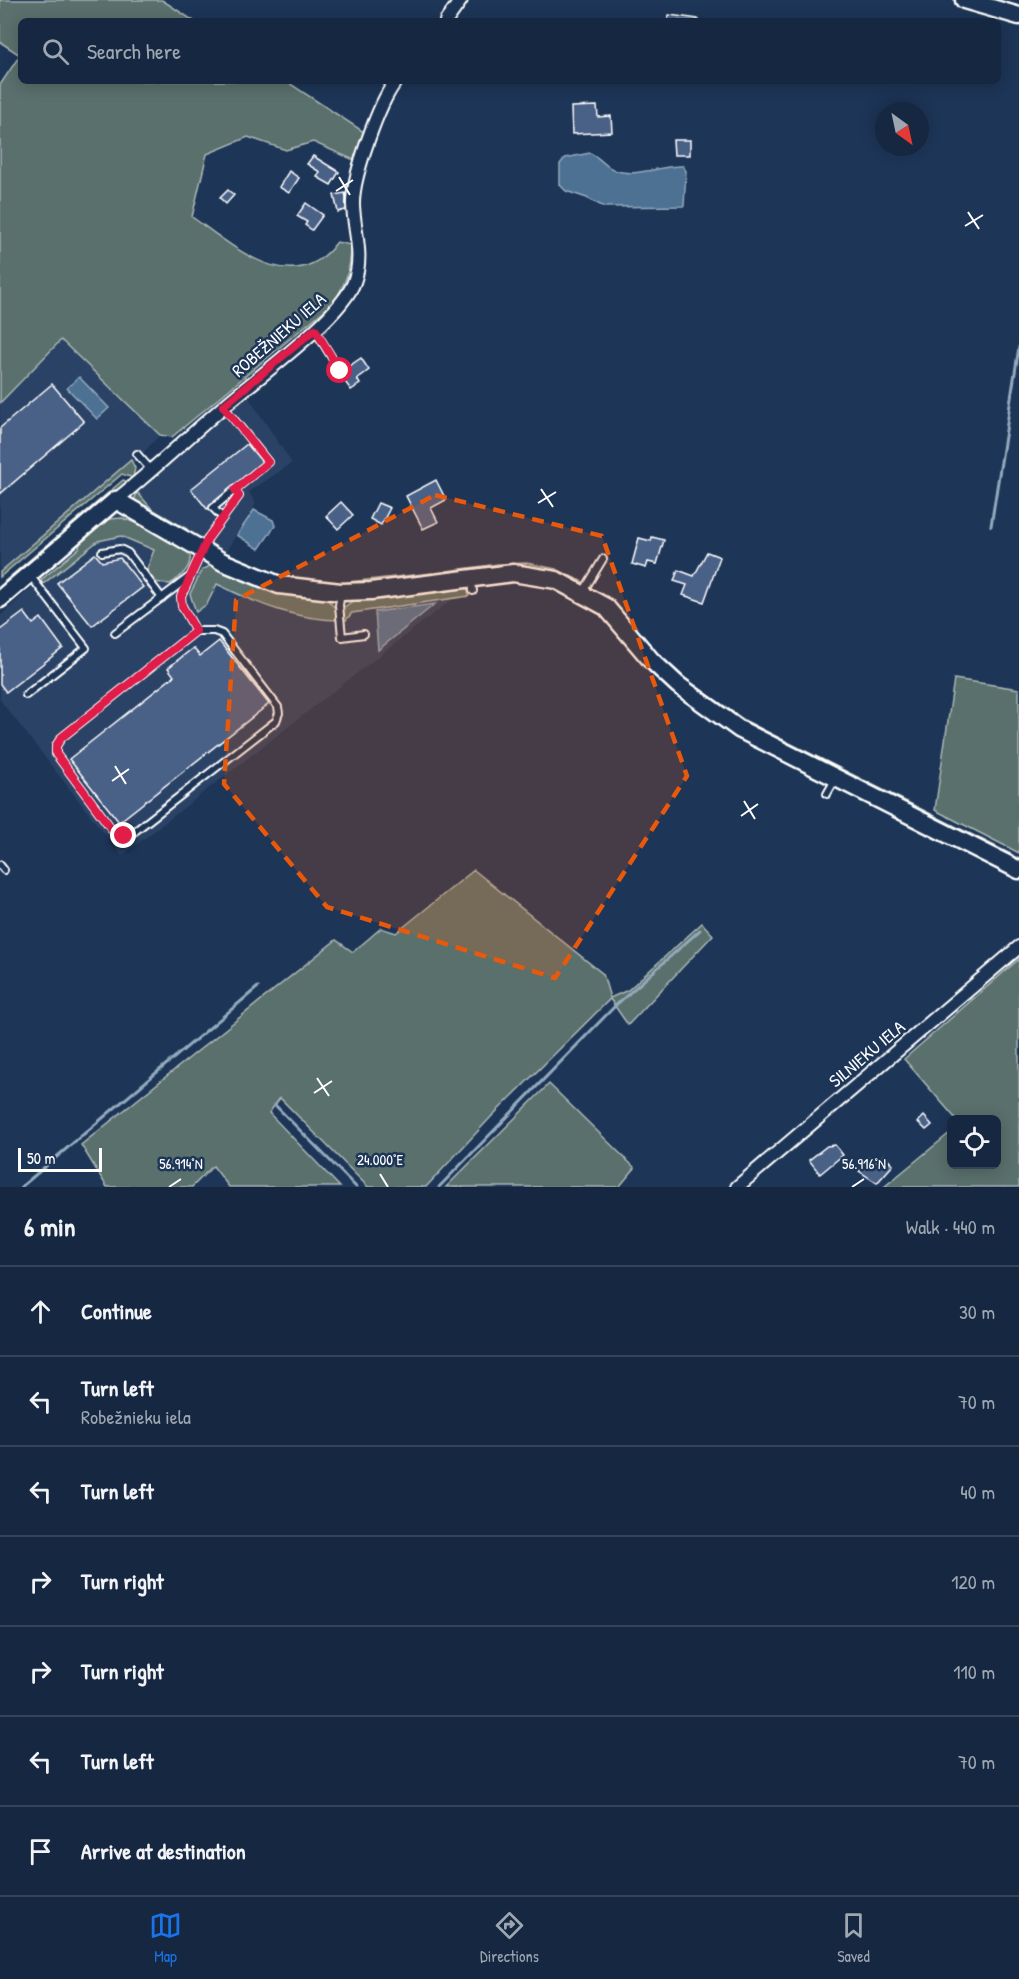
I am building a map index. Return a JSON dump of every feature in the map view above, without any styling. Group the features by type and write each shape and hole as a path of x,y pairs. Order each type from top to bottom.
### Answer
{"street":[{"path":"448,18 461,0"},
{"path":"964,0 1019,16"},
{"name":"ROBEŽNIEKU IELA","path":"116,500 315,329 347,297 355,281 359,248 353,203 355,188 370,136 384,100 394,84"},
{"path":"1,596 116,500 204,551 253,576 279,585 341,592 473,584 513,573 535,574 583,592 606,607 651,660 693,697 740,729 1018,868"},
{"name":"SILNIEKU IELA","path":"737,1187 1019,947"}],"lane":[{"path":"315,329 340,371"},
{"path":"222,517 213,508 268,462 223,406"},
{"path":"137,454 151,470"},
{"path":"196,631 182,606 181,597 222,517 239,496 235,490"},
{"path":"102,552 120,549 128,553 162,598"},
{"path":"583,592 603,559"},
{"path":"26,695 86,648 29,574"},
{"path":"115,633 191,575"},
{"path":"341,592 339,605 342,637 364,634"},
{"path":"196,631 214,631 222,634 278,707 279,713 276,721 130,835 124,836 114,832 56,754 56,746 61,738 196,631"},
{"path":"827,794 836,778"}],"highlighted area":[{"path":"435,495 602,536 687,776 555,978 327,907 224,784 236,600"}],"shaded area":[{"path":"590,153 617,171 634,173 683,166 686,171 684,206 604,207 566,191 560,185 560,164 565,158"},
{"path":"61,339 160,435 121,476 0,579 0,403"},
{"path":"79,377 109,408 97,419 67,388"},
{"path":"247,395 292,463 249,492 256,504 218,564 257,584 456,586 451,600 122,856 0,700 0,616"},
{"path":"254,510 273,520 275,526 259,549 237,535"},
{"path":"435,604 378,650 375,612"}],"green space":[{"path":"0,0 162,0 189,18 18,18 18,54 0,42"},
{"path":"18,58 18,84 291,84 364,132 354,160 313,142 286,150 248,137 207,154 192,217 245,254 264,263 283,268 302,267 320,259 337,242 351,245 347,276 333,303 172,437 160,435 61,340 0,403 0,85"},
{"path":"131,460 135,468 133,478 122,474 0,577 0,572"},
{"path":"123,480 129,482 9,581 5,581"},
{"path":"137,492 152,509 187,529 184,534 134,501"},
{"path":"122,518 148,527 188,548 190,559 184,573 170,584 154,582 147,569 154,550 121,536 98,541 43,584 41,580 79,548 81,536 109,519"},
{"path":"527,563 556,569 585,583 583,586 447,575 447,571 498,564"},
{"path":"212,565 271,591 328,600 334,607 346,606 355,599 464,587 468,589 469,596 352,613 346,620 329,620 280,610 248,599 217,584 207,604 196,612 190,594 202,570"},
{"path":"432,573 433,577 348,587 348,582"},
{"path":"619,608 649,646 686,679 746,721 1013,855 1011,860 741,723 672,673 615,611"},
{"path":"954,679 1019,689 1019,853 935,810"},
{"path":"474,870 603,974 610,998 628,990 702,923 713,935 628,1025 610,999 491,1117 426,1187 368,1187 280,1098 269,1113 340,1187 229,1187 213,1166 192,1187 107,1187 81,1145 336,940 353,952 381,928 396,933"},
{"path":"1019,959 1019,1187 884,1187 947,1135 947,1169 1001,1169 1001,1115 953,1115 904,1059"},
{"path":"549,1084 635,1168 619,1187 446,1187"}],"building":[{"path":"669,15 691,18 668,18"},
{"path":"597,106 598,117 611,116 612,132 572,134 571,107"},
{"path":"673,140 690,140 690,155 674,155"},
{"path":"313,156 339,172 331,185 317,177 320,172 307,164"},
{"path":"289,171 299,178 289,193 279,187"},
{"path":"228,190 234,195 226,204 220,198"},
{"path":"345,193 349,209 338,212 334,195"},
{"path":"306,203 323,215 312,230 305,225 307,222 297,216"},
{"path":"361,358 369,370 357,379 360,384 351,390 343,379 349,375 345,369"},
{"path":"52,384 84,422 0,494 0,428"},
{"path":"247,444 263,463 207,509 191,489"},
{"path":"436,480 446,500 431,508 438,522 423,529 406,496"},
{"path":"341,502 353,515 338,529 326,516"},
{"path":"378,503 390,508 381,525 370,519"},
{"path":"652,537 664,540 657,564 648,562 646,568 632,564 639,538 651,541"},
{"path":"707,552 720,557 704,602 683,595 687,585 674,581 678,570 694,576"},
{"path":"95,554 102,562 120,558 143,587 92,626 57,583"},
{"path":"24,612 33,624 41,618 63,648 6,692 0,684 0,630"},
{"path":"219,641 269,704 119,822 69,759 174,676 168,668 193,648 200,656"},
{"path":"924,1116 932,1125 926,1130 918,1122"},
{"path":"835,1145 843,1155 820,1174 809,1160 827,1146"},
{"path":"884,1155 893,1165 877,1183 859,1171 868,1157 875,1162"}],"waterway":[{"path":"991,526 1019,347"},
{"path":"439,1187 616,1005 700,930"},
{"path":"21,1187 258,987"},
{"path":"275,1105 356,1187"}],"route":[{"path":"124,836 114,832 56,754 56,746 61,738 196,631 182,606 181,597 208,538 239,496 235,490 268,462 223,406 315,329 340,371"}]}
